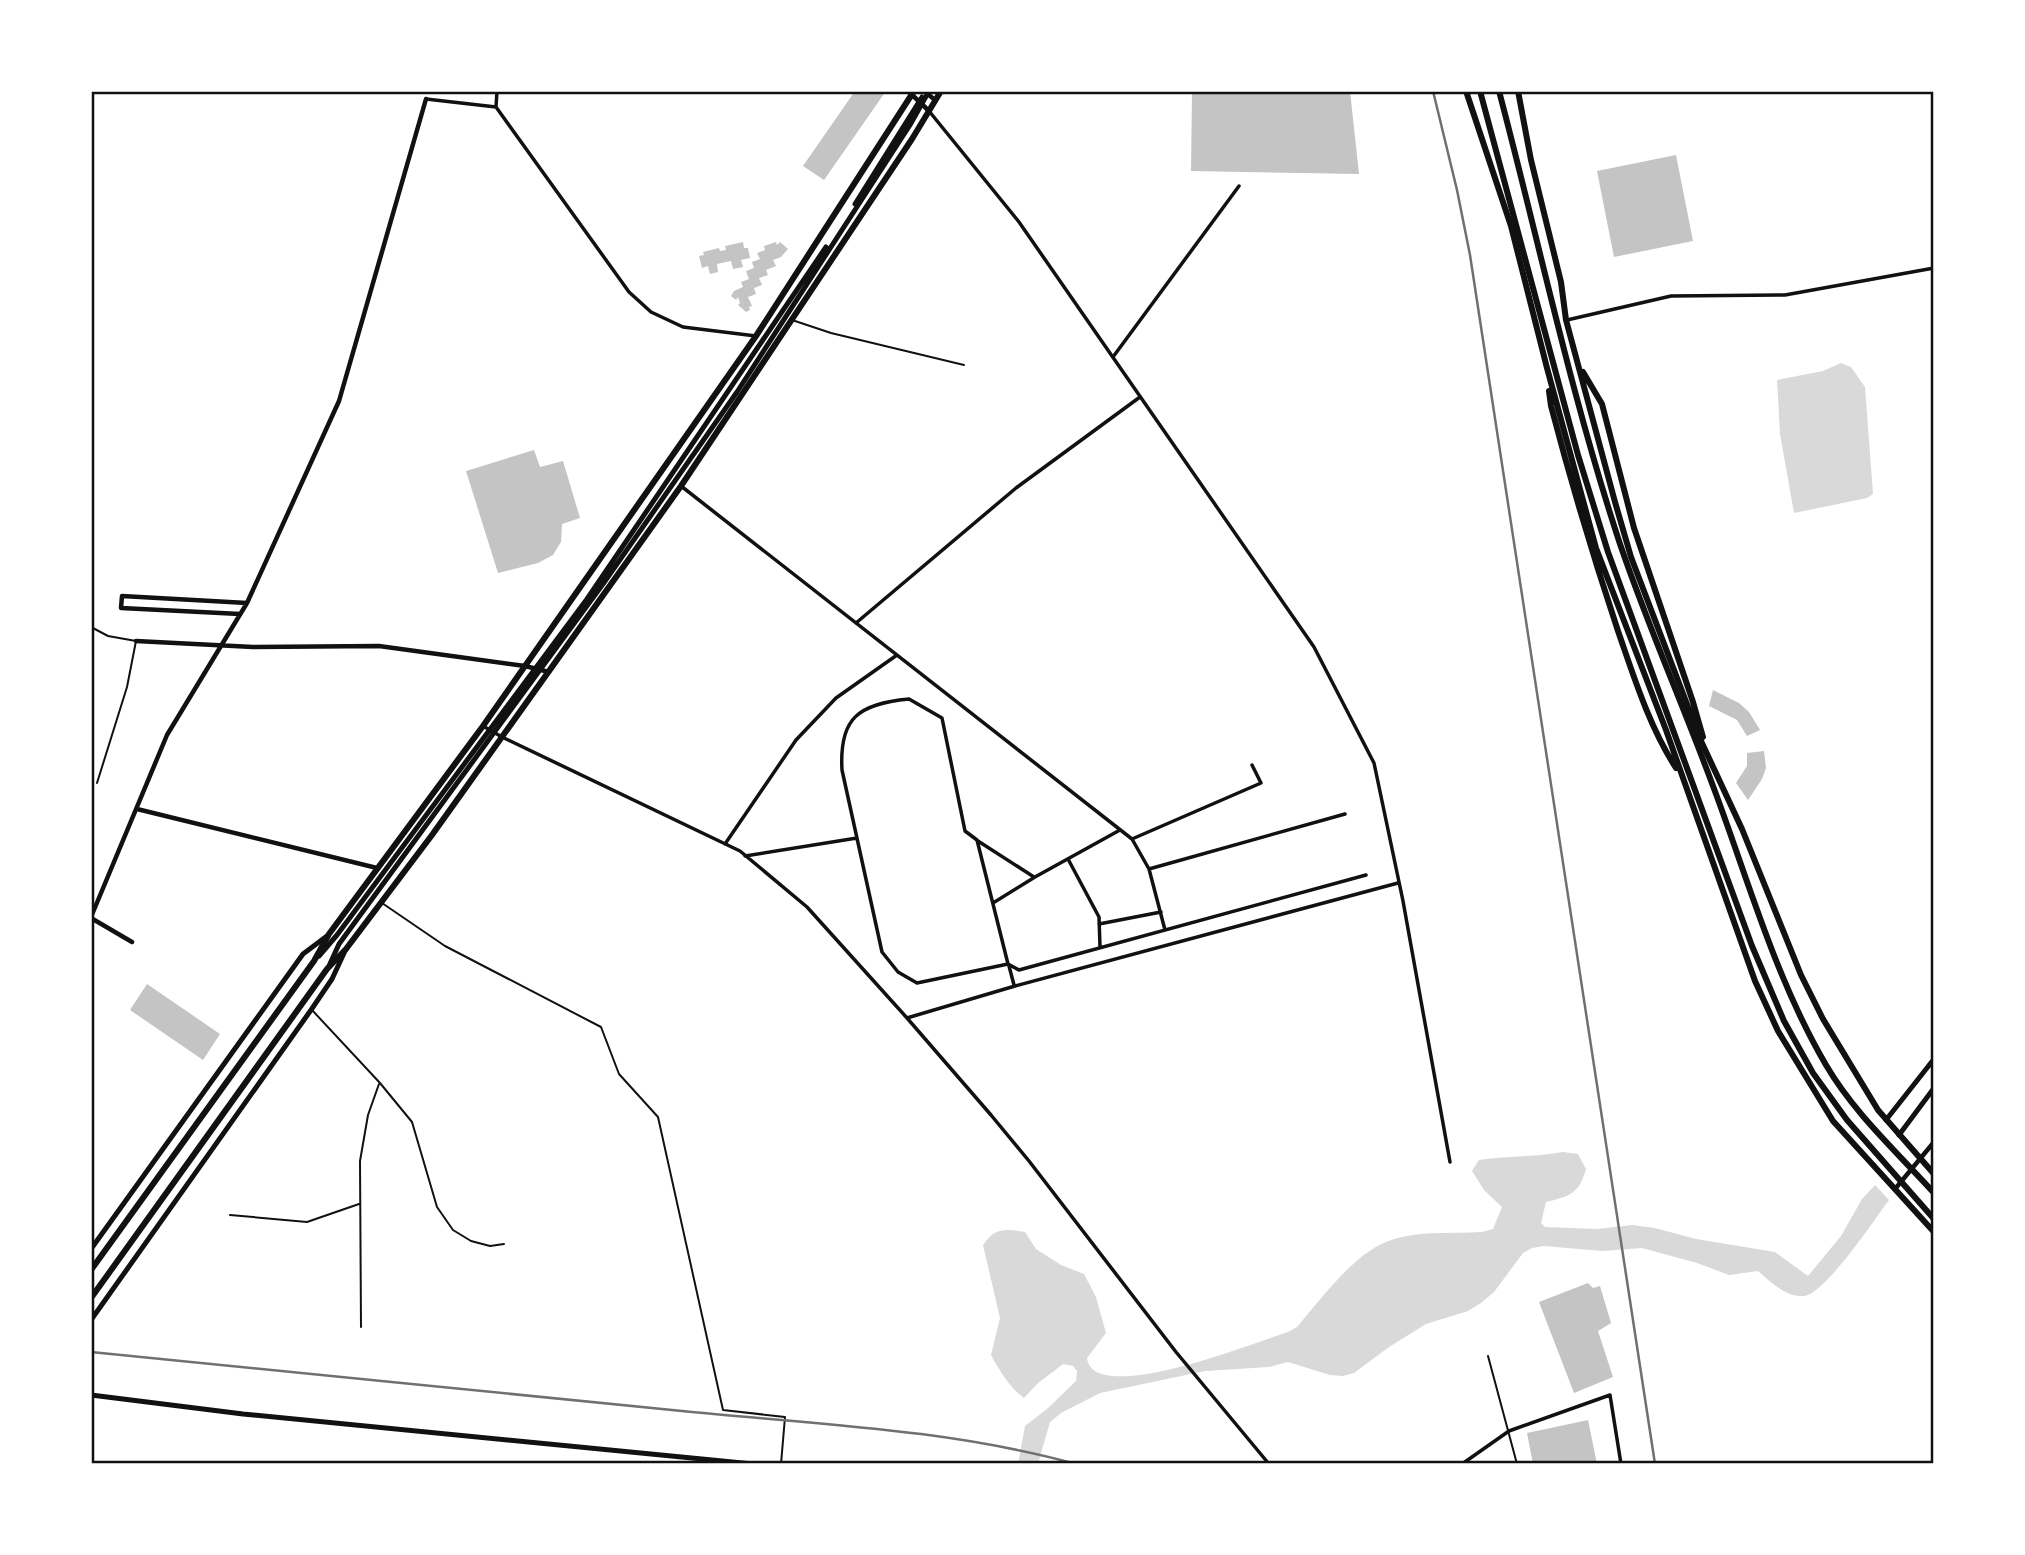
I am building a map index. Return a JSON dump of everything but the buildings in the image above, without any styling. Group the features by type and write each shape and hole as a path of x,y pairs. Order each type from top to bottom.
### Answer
{"main road":[{"path":"91,1298 327,969 346,949 502,737 681,485 941,91"},
{"path":"1466,91 1511,226 1596,548 1666,730 1755,981 1778,1031 1833,1121 1934,1232"},
{"path":"1480,91 1578,455 1608,552 1752,946 1784,1021 1813,1073 1847,1120 1934,1219"},
{"path":"1499,91 1558,325 1621,545 1772,950 1798,1012 1826,1066 1860,1112 1934,1193"},
{"path":"1518,91 1531,160 1561,282 1566,320 1631,557 1701,741 1742,829 1801,975 1823,1019 1886,1120 1934,1174"},
{"path":"327,969 339,944 489,730 525,666 756,336 911,92"},
{"path":"91,1270 314,961 329,934 378,868 538,670 737,392 926,92"},
{"path":"1579,366 1602,404 1634,528 1696,711 1713,786"},
{"path":"1547,368 1551,406 1587,538 1636,685 1664,749 1698,801"},
{"path":"314,961 334,940 489,730"},
{"path":"91,1249 303,954 329,934"},
{"path":"91,1320 311,1010 332,979 346,949"},
{"path":"1886,1120 1934,1059"},
{"path":"1899,1135 1934,1088"},
{"path":"91,1395 243,1414 753,1464"}],"street":[{"path":"497,91 496,107 629,292 651,312 683,327 756,336"},
{"path":"911,92 1019,222 1314,647 1374,763 1399,883 1450,1162"},
{"path":"926,92 935,100"},
{"path":"132,942 91,917 167,735 247,603 339,401 426,99 496,107"},
{"path":"1113,357 1239,186"},
{"path":"1566,320 1671,296 1785,295 1934,268"},
{"path":"856,623 1016,488 1140,397"},
{"path":"681,485 1132,839 1149,869 1165,930"},
{"path":"240,614 121,608 122,596 247,603"},
{"path":"136,641 220,645 379,646 525,666 549,672"},
{"path":"725,844 796,740 836,698 897,655"},
{"path":"1035,877 965,831 942,718 909,699 881,702 858,715 845,727 840,747 842,770 882,952 898,971 917,983 1009,964 1019,970 1366,875"},
{"path":"489,730 725,844 745,856 807,907 1029,1160 1175,1352 1269,1464"},
{"path":"1132,839 1261,783 1252,765"},
{"path":"137,809 378,868"},
{"path":"1149,869 1345,814"},
{"path":"993,904 1035,877 1120,830"},
{"path":"745,856 857,838"},
{"path":"977,840 1015,986"},
{"path":"1068,859 1099,917 1100,948"},
{"path":"907,1018 1015,986 1399,883"},
{"path":"1099,924 1161,912"},
{"path":"1895,1189 1934,1142"},
{"path":"1462,1464 1509,1431 1610,1395 1621,1464"}],"lane":[{"path":"791,320 831,334 964,365"},
{"path":"91,627 108,636 136,641 127,687 97,783"},
{"path":"381,902 445,946 601,1027 619,1074 658,1117 723,1409 785,1417 781,1464"},
{"path":"311,1010 380,1083 412,1122 437,1207 453,1230 471,1241 489,1245 504,1244"},
{"path":"361,1327 360,1161 368,1115 380,1083"},
{"path":"230,1215 307,1222 360,1204"},
{"path":"1488,1356 1517,1464"}],"shaded area":[{"path":"1841,363 1851,367 1865,387 1873,494 1867,498 1794,513 1780,434 1777,380 1823,371"},
{"path":"1563,1152 1578,1154 1586,1169 1577,1189 1561,1198 1546,1202 1541,1223 1545,1227 1597,1229 1632,1225 1655,1228 1696,1239 1775,1252 1808,1276 1841,1236 1862,1199 1875,1185 1889,1200 1836,1270 1813,1292 1804,1296 1785,1291 1758,1271 1729,1275 1642,1248 1602,1251 1544,1246 1532,1248 1523,1253 1494,1292 1481,1303 1468,1311 1426,1324 1354,1373 1330,1375 1288,1362 1269,1367 1205,1371 1100,1393 1061,1413 1050,1422 1038,1464 1018,1464 1025,1426 1076,1381 1077,1371 1073,1366 1063,1364 1024,1398 1009,1384 994,1361 991,1355 1000,1318 983,1245 996,1232 1025,1232 1036,1249 1061,1265 1084,1274 1096,1297 1106,1333 1087,1358 1096,1372 1117,1376 1145,1374 1213,1357 1288,1332 1297,1327 1349,1268 1361,1257 1386,1242 1421,1234 1482,1232 1493,1229 1502,1207 1484,1190 1472,1171 1479,1160"}],"railway":[{"path":"1433,91 1470,255 1655,1464"},
{"path":"91,1352 881,1429 979,1443 1076,1464"}]}
